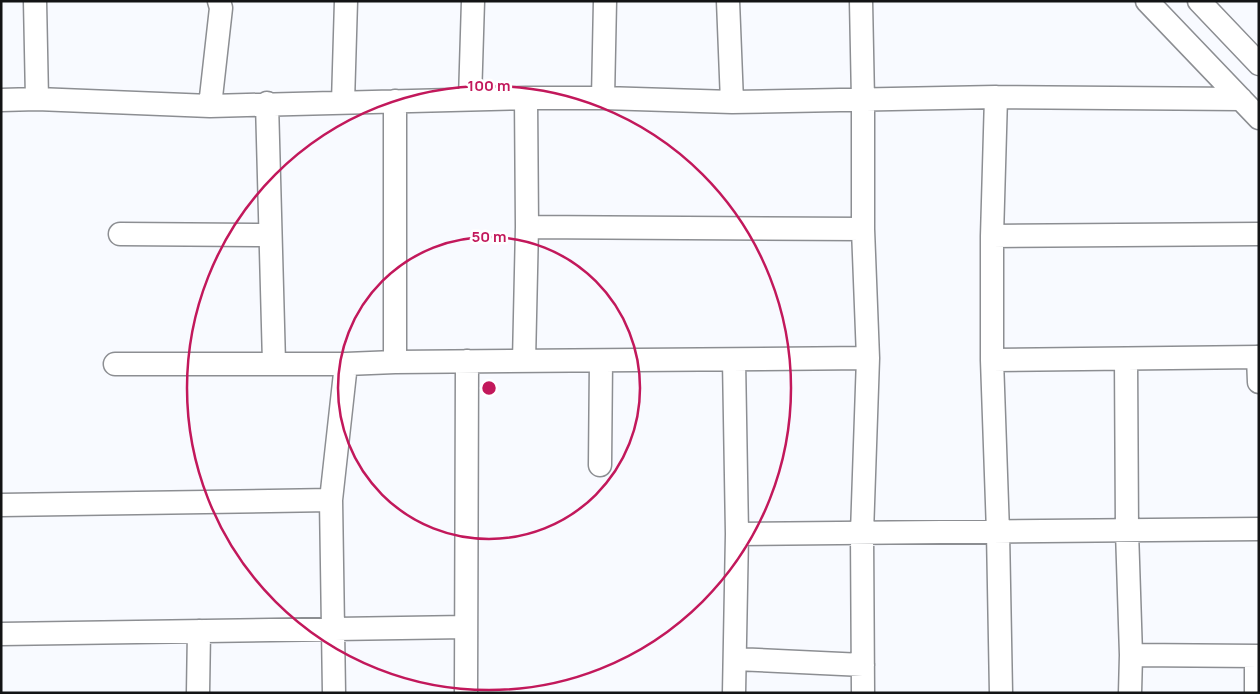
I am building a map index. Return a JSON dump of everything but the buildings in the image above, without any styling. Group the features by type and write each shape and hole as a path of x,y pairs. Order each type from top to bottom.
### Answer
{"street":[{"path":"35,1 38,99"},
{"path":"210,106 221,8 219,1"},
{"path":"343,102 346,1"},
{"path":"470,99 472,1"},
{"path":"603,98 605,1"},
{"path":"728,1 732,102"},
{"path":"861,1 863,100 862,228 868,358 862,533 863,693"},
{"path":"1147,1 1259,118"},
{"path":"1199,1 1259,64"},
{"path":"1,100 38,99 210,106 526,98 732,102 996,97 1241,99"},
{"path":"996,97 992,236 992,360 1001,693"},
{"path":"524,361 527,227 526,98"},
{"path":"395,101 395,362"},
{"path":"267,104 269,235 274,363"},
{"path":"527,227 862,228"},
{"path":"120,234 269,235"},
{"path":"992,236 1259,234"},
{"path":"992,360 1258,357 1259,382"},
{"path":"115,364 346,364 467,361 868,358"},
{"path":"1126,359 1130,693"},
{"path":"734,360 736,534 734,693"},
{"path":"466,693 467,361"},
{"path":"600,465 602,361"},
{"path":"334,693 331,500 346,364"},
{"path":"1,505 331,500"},
{"path":"736,534 1259,530"},
{"path":"1,634 466,627"},
{"path":"198,693 199,631"},
{"path":"1131,655 1257,656 1256,693"},
{"path":"735,659 863,665"}]}
